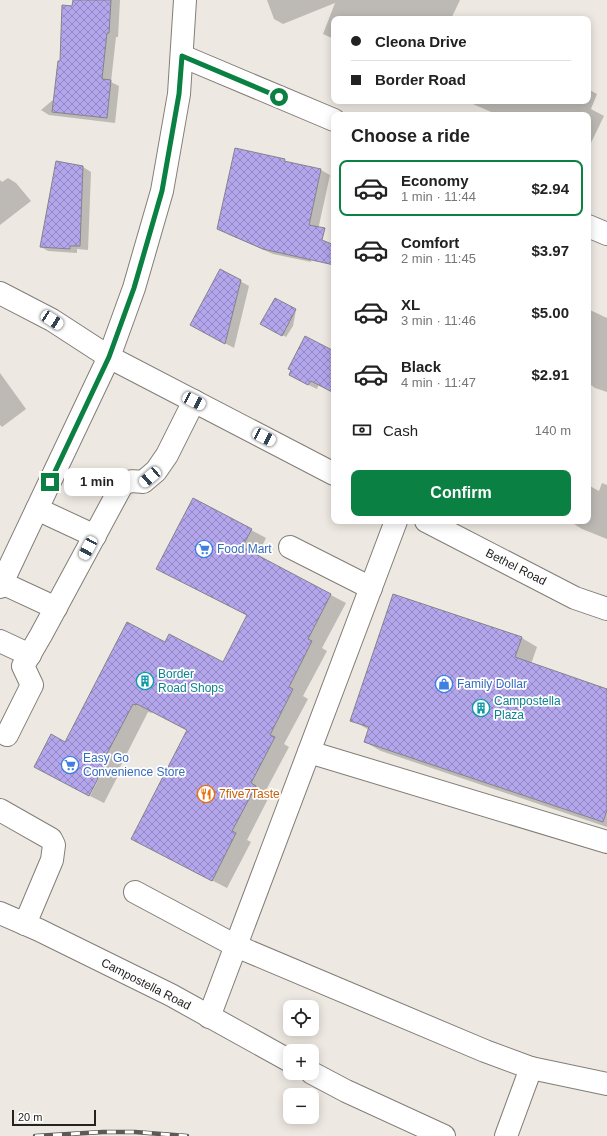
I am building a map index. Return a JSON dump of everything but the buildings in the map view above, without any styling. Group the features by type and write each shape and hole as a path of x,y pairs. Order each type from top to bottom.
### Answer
{"street":[{"path":"56,608 3,576 37,509 109,357 134,288 162,191 179,94 185,0"},
{"path":"182,56 331,119"},
{"path":"591,227 607,234"},
{"path":"0,293 52,320 109,357 331,472"},
{"path":"2,739 32,685 23,666 122,485 127,481 143,482 156,471 167,455 194,401"},
{"path":"37,509 94,536"},
{"path":"209,1017 395,524"},
{"name":"Bethel Road","path":"432,524 575,598 607,609"},
{"path":"290,547 371,588"},
{"path":"0,641 30,655"},
{"path":"309,752 607,842"},
{"path":"0,810 51,839 54,845 52,860 25,924"},
{"path":"135,892 236,946 484,1051 531,1068 607,1084"},
{"name":"Campostella Road","path":"0,913 171,996 283,1057"},
{"path":"506,1136 531,1068"},
{"path":"319,1077 346,1091 444,1136"}],"railway":[{"path":"35,1136 103,1132 135,1132 187,1136"}],"place":[{"name":"Food Mart","path":"204,549"},
{"name":"Border Road Shops","path":"145,681"},
{"name":"Family Dollar","path":"444,684"},
{"name":"Campostella Plaza","path":"481,708"},
{"name":"Easy Go Convenience Store","path":"70,765"},
{"name":"7five7Taste","path":"206,794"}],"route":[{"path":"50,482 109,357 134,288 162,191 179,94 182,56 279,97"}]}
